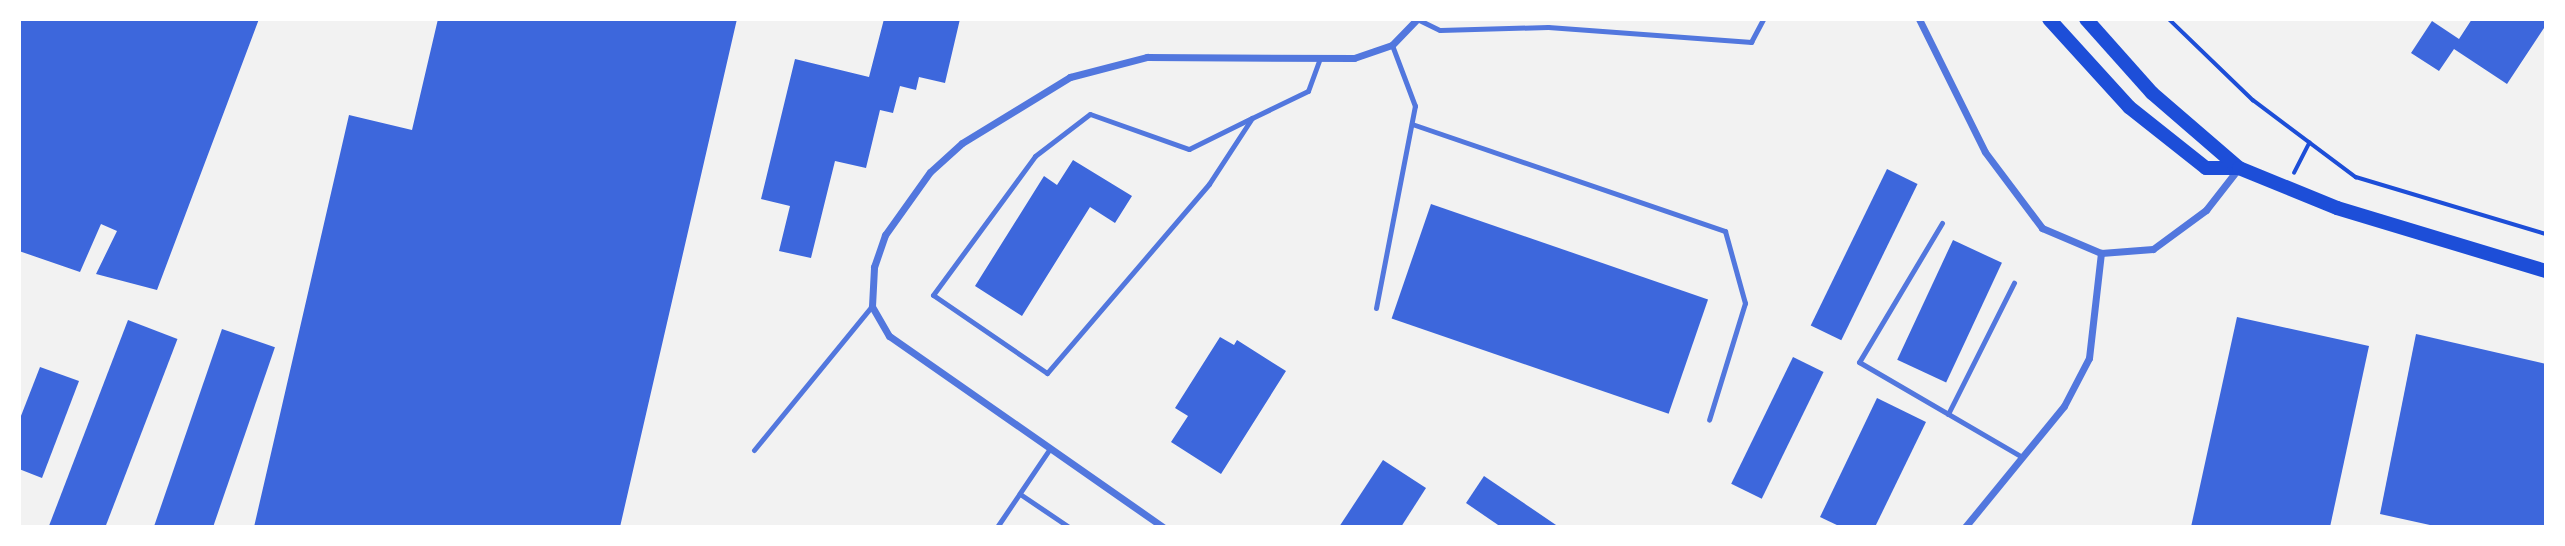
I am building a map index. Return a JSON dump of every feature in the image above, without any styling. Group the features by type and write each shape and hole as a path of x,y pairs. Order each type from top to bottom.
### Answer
{"main road":[{"path":"2049,19 2129,107 2206,168 2239,168"},
{"path":"2086,19 2152,93 2239,168 2286,191 2546,271"}],"street":[{"path":"1163,527 914,358 889,336 872,306 874,267 907,199 962,143 1037,93 1070,77 1147,57 1319,60 1354,58 1392,44 1417,19"},
{"path":"1919,19 1961,109 2018,205 2042,228 2101,253 2154,249 2180,233 2239,168"},
{"path":"1965,527 2064,406 2089,358 2101,253"}],"lane":[{"path":"1417,19 1440,30 1548,27 1751,42 1763,19"},
{"path":"1548,27 1549,19"},
{"path":"1376,308 1415,106 1392,44"},
{"path":"1252,118 1209,184 1047,373 933,295 1035,156 1090,114 1189,149 1252,118 1308,91 1319,60"},
{"path":"1412,124 1725,231 1745,303 1709,420"},
{"path":"1942,223 1859,362 2022,457"},
{"path":"1948,414 2014,283"},
{"path":"754,450 872,306"},
{"path":"997,527 1049,450"},
{"path":"1020,494 1069,527"}],"path":[{"path":"2169,19 2233,83 2356,177 2546,234"},
{"path":"2286,191 2309,143"}],"building":[{"path":"20,19 259,19 157,290 96,274 117,231 101,224 80,272 19,251"},
{"path":"438,19 737,19 620,527 254,527 349,115 412,130"},
{"path":"884,19 960,19 945,83 919,77 916,90 900,86 893,113 880,110 866,168 835,161 811,258 779,251 790,206 761,199 795,59 869,77"},
{"path":"2472,19 2546,19 2546,25 2507,84 2454,49 2439,71 2411,53 2432,21 2459,39"},
{"path":"1073,160 1132,196 1115,223 1090,207 1022,316 975,286 1044,176 1057,185"},
{"path":"1887,169 1918,184 1841,340 1811,325"},
{"path":"1431,204 1708,299 1669,414 1392,318"},
{"path":"1953,240 2002,263 1946,382 1897,360"},
{"path":"2237,317 2369,346 2330,527 2191,527"},
{"path":"128,320 177,339 105,527 49,527"},
{"path":"222,329 275,347 213,527 154,527"},
{"path":"2416,334 2546,364 2546,527 2439,527 2380,514"},
{"path":"1220,337 1234,345 1237,340 1286,371 1221,474 1171,442 1188,416 1175,408"},
{"path":"1793,357 1824,372 1762,499 1731,484"},
{"path":"40,367 79,381 42,478 19,469 19,421"},
{"path":"1877,398 1926,422 1875,527 1841,527 1820,517"},
{"path":"1383,460 1426,488 1401,527 1339,527"},
{"path":"1484,476 1559,527 1501,527 1466,503"}]}
